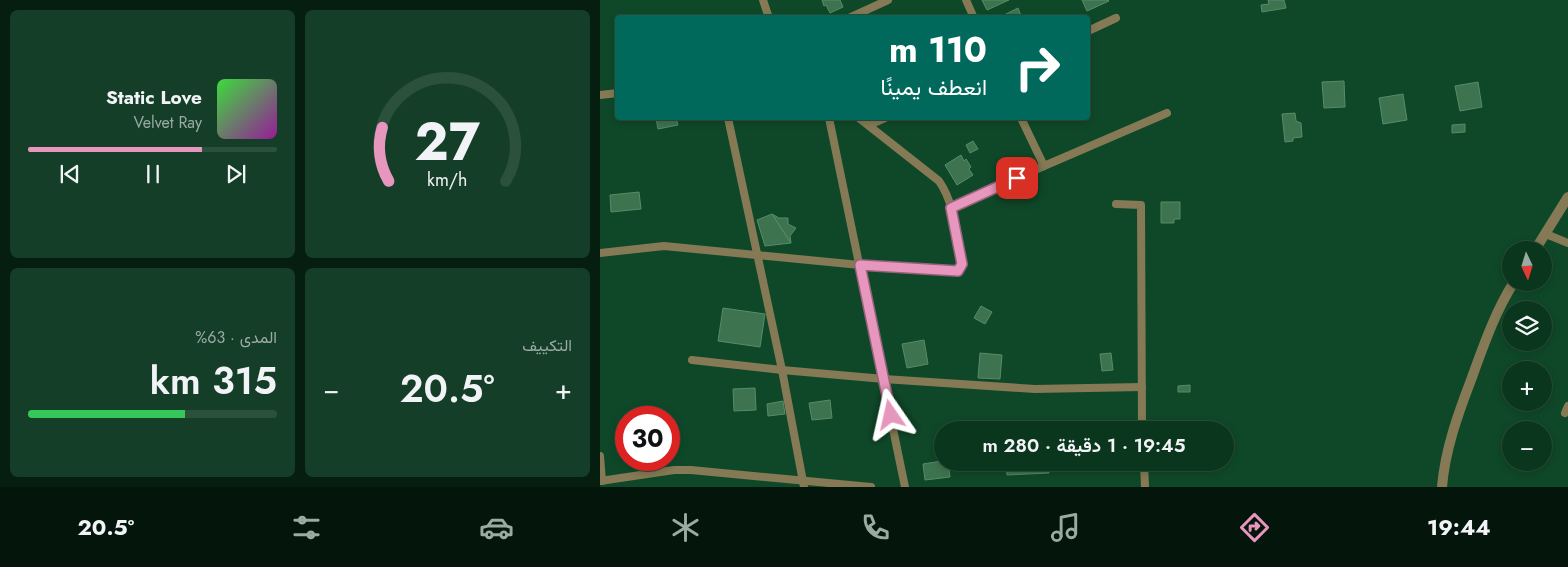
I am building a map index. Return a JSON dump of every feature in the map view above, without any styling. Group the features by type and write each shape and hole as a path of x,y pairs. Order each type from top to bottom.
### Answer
{"street":[{"path":"763,0 768,15"},
{"path":"855,15 887,0"},
{"path":"966,0 973,15"},
{"path":"1090,30 1116,18"},
{"path":"600,95 615,93"},
{"path":"951,208 1167,113"},
{"path":"728,120 782,370 804,484"},
{"path":"829,120 905,487"},
{"path":"600,253 664,246 860,265 958,271 962,264 951,208 945,189 939,181 862,120"},
{"path":"869,125 881,120"},
{"path":"1022,120 1044,166"},
{"path":"1541,241 1568,197"},
{"path":"1116,204 1141,205 1143,223 1142,421"},
{"path":"1546,234 1568,243"},
{"path":"1442,487 1448,451 1458,416 1482,350 1508,291"},
{"path":"692,360 884,379 1035,389 1142,387"},
{"path":"600,456 601,481 674,470 691,470 804,484 871,487"},
{"path":"1144,471 1145,487"}],"building":[{"path":"822,0 840,0 843,7 830,13"},
{"path":"982,0 1009,0 987,10"},
{"path":"1082,0 1108,0 1109,1 1087,11"},
{"path":"1268,0 1284,0 1286,8 1262,12 1261,5 1269,4"},
{"path":"1018,8 1021,15 1004,15"},
{"path":"1344,81 1345,107 1324,108 1322,82"},
{"path":"1478,82 1482,107 1460,111 1455,86"},
{"path":"1403,94 1407,120 1383,124 1379,98"},
{"path":"1295,113 1296,121 1301,123 1302,137 1293,138 1293,141 1285,142 1282,114"},
{"path":"656,120 677,120 678,125 658,129"},
{"path":"1465,124 1465,132 1452,133 1452,125"},
{"path":"973,141 978,149 970,153 966,145"},
{"path":"961,155 964,161 966,159 971,167 969,169 973,175 957,185 945,165"},
{"path":"639,192 641,209 611,212 610,195"},
{"path":"1161,202 1180,202 1180,219 1174,219 1174,223 1161,223"},
{"path":"772,214 779,218 788,218 788,224 796,228 790,236 791,243"},
{"path":"772,214 791,243 765,246 757,220"},
{"path":"981,306 992,312 985,324 974,318"},
{"path":"723,308 765,314 760,347 718,341"},
{"path":"924,340 928,364 907,368 902,344"},
{"path":"980,353 1002,355 1000,379 978,378"},
{"path":"1111,353 1113,370 1102,371 1100,354"},
{"path":"1190,385 1190,392 1178,392 1178,386"},
{"path":"755,388 756,410 734,411 733,389"},
{"path":"830,400 832,418 812,420 809,403"},
{"path":"783,401 785,414 768,416 767,404"},
{"path":"934,462 934,471 949,471 950,477 925,480 923,464"},
{"path":"1007,471 1049,471 1049,473 1007,475"}],"route":[{"path":"891,415 860,265 958,271 962,264 951,208 1017,178"}]}
